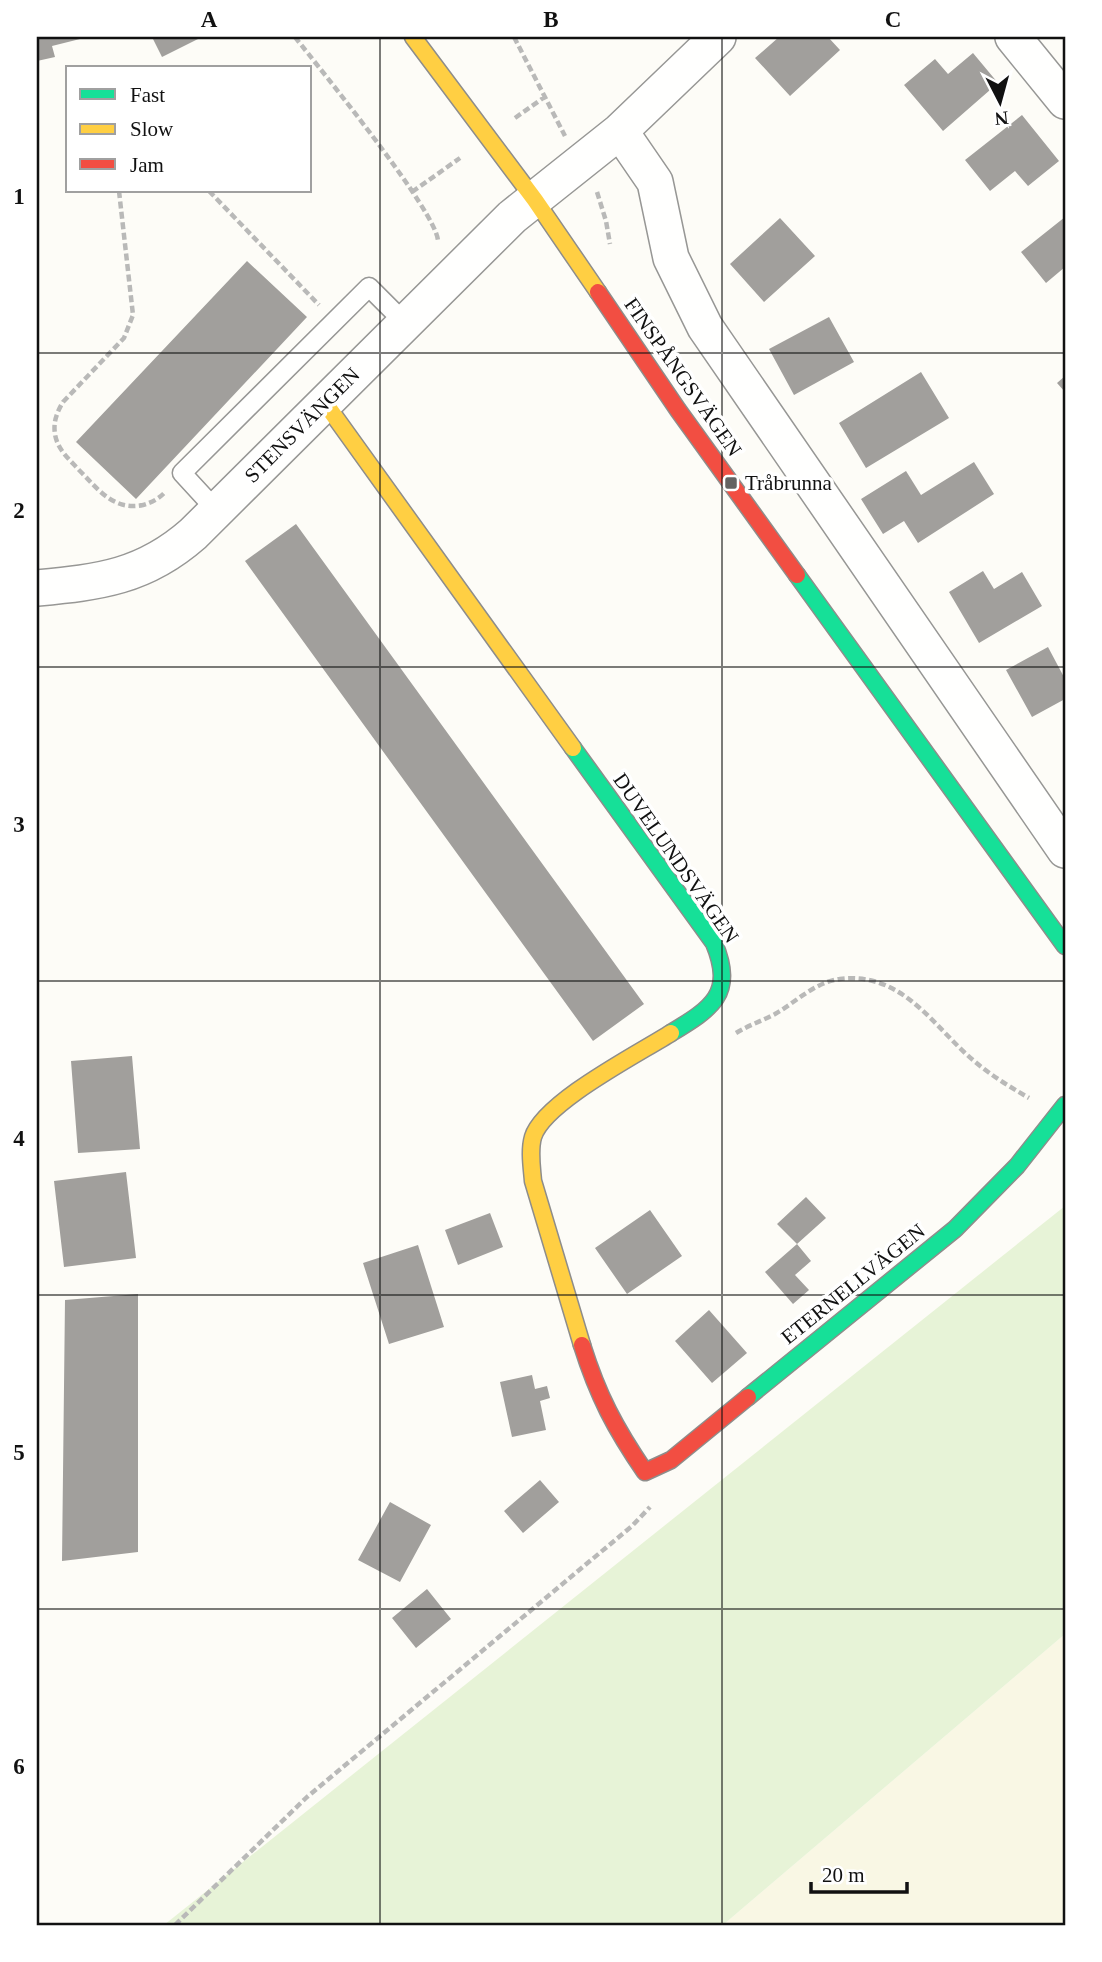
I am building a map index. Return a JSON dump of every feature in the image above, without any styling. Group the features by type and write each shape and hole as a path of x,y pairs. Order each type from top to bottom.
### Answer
{"street":[{"name":"FINSPÅNGSVÄGEN","path":"413,37 535,200 678,410 1065,946"},
{"name":"STENSVÄNGEN","path":"37,588 118,577 172,553 512,217 620,131 719,37"},
{"path":"1013,37 1065,101"},
{"path":"620,131 654,182 671,258 705,327 1065,850"},
{"name":"DUVELUNDSVÄGEN","path":"326,403 714,943 722,961 724,977 720,996 707,1011 569,1097 545,1116 533,1137 533,1181 588,1364 602,1402 619,1434 645,1472"},
{"name":"ETERNELLVÄGEN","path":"645,1472 671,1460 955,1229 1017,1166 1065,1105"}],"lane":[{"path":"216,511 182,472 369,287 404,323"}],"path":[{"path":"295,37 412,192"},
{"path":"120,192 134,315 124,338 63,402 56,415 55,436 60,450 115,504 128,506 150,503 161,497 182,472"},
{"path":"210,192 334,321"},
{"path":"732,1035 776,1013 814,988 838,979 861,979 890,987 914,1000 964,1052 993,1077 1032,1100 1054,1118"},
{"path":"175,1925 307,1797 632,1526 650,1508 655,1495 655,1486 645,1472"}],"shaded area":[{"path":"1065,1634 1065,1925 723,1925"}],"green space":[{"path":"1065,1206 1065,1634 723,1925 164,1925"}],"building":[{"path":"37,37 84,38 52,46 55,57 37,61"},
{"path":"152,37 202,37 162,57"},
{"path":"779,37 828,37 840,50 790,96 755,58"},
{"path":"973,53 998,83 943,131 904,85 935,59 948,74"},
{"path":"1022,115 1059,161 1028,186 1015,171 990,191 965,160"},
{"path":"1065,217 1065,267 1046,283 1021,252"},
{"path":"780,218 815,256 764,302 730,264"},
{"path":"247,261 307,317 136,499 76,442"},
{"path":"829,317 854,362 794,395 769,349"},
{"path":"921,372 949,418 866,468 839,423"},
{"path":"1065,376 1065,392 1057,383"},
{"path":"974,462 994,494 918,543 904,521 883,534 861,499 906,471 921,495"},
{"path":"296,524 644,1004 593,1041 245,561"},
{"path":"983,571 994,589 1022,572 1042,606 979,643 949,592"},
{"path":"1048,647 1065,679 1065,699 1032,717 1006,670"},
{"path":"132,1056 140,1149 78,1153 71,1061"},
{"path":"126,1172 136,1258 64,1267 54,1181"},
{"path":"806,1197 826,1218 797,1244 777,1224"},
{"path":"650,1210 682,1256 627,1294 595,1248"},
{"path":"490,1213 503,1247 458,1265 445,1230"},
{"path":"797,1244 811,1261 795,1275 809,1290 793,1304 765,1272"},
{"path":"418,1245 444,1327 389,1344 363,1263"},
{"path":"138,1294 138,1552 62,1561 65,1300"},
{"path":"709,1310 747,1353 712,1383 675,1341"},
{"path":"532,1375 535,1389 547,1386 550,1398 540,1401 546,1430 512,1437 500,1382"},
{"path":"540,1480 559,1502 523,1533 504,1511"},
{"path":"390,1502 431,1525 400,1582 358,1560"},
{"path":"427,1589 451,1619 416,1648 392,1618"}],"traffic: fast":[{"path":"797,575 1065,946"},
{"path":"573,748 714,943 720,960 722,975 716,998 698,1016 671,1033"},
{"path":"748,1397 955,1229 1017,1166 1065,1105"}],"traffic: slow":[{"path":"413,37 535,200 598,292"},
{"path":"325,403 573,748"},
{"path":"582,1345 533,1181 533,1137 541,1123 573,1094 671,1033"}],"traffic: jam":[{"path":"598,292 678,410 797,575"},
{"path":"582,1345 608,1411 645,1472 671,1460 748,1397"}],"place":[{"name":"Tråbrunna","path":"731,483"}]}
